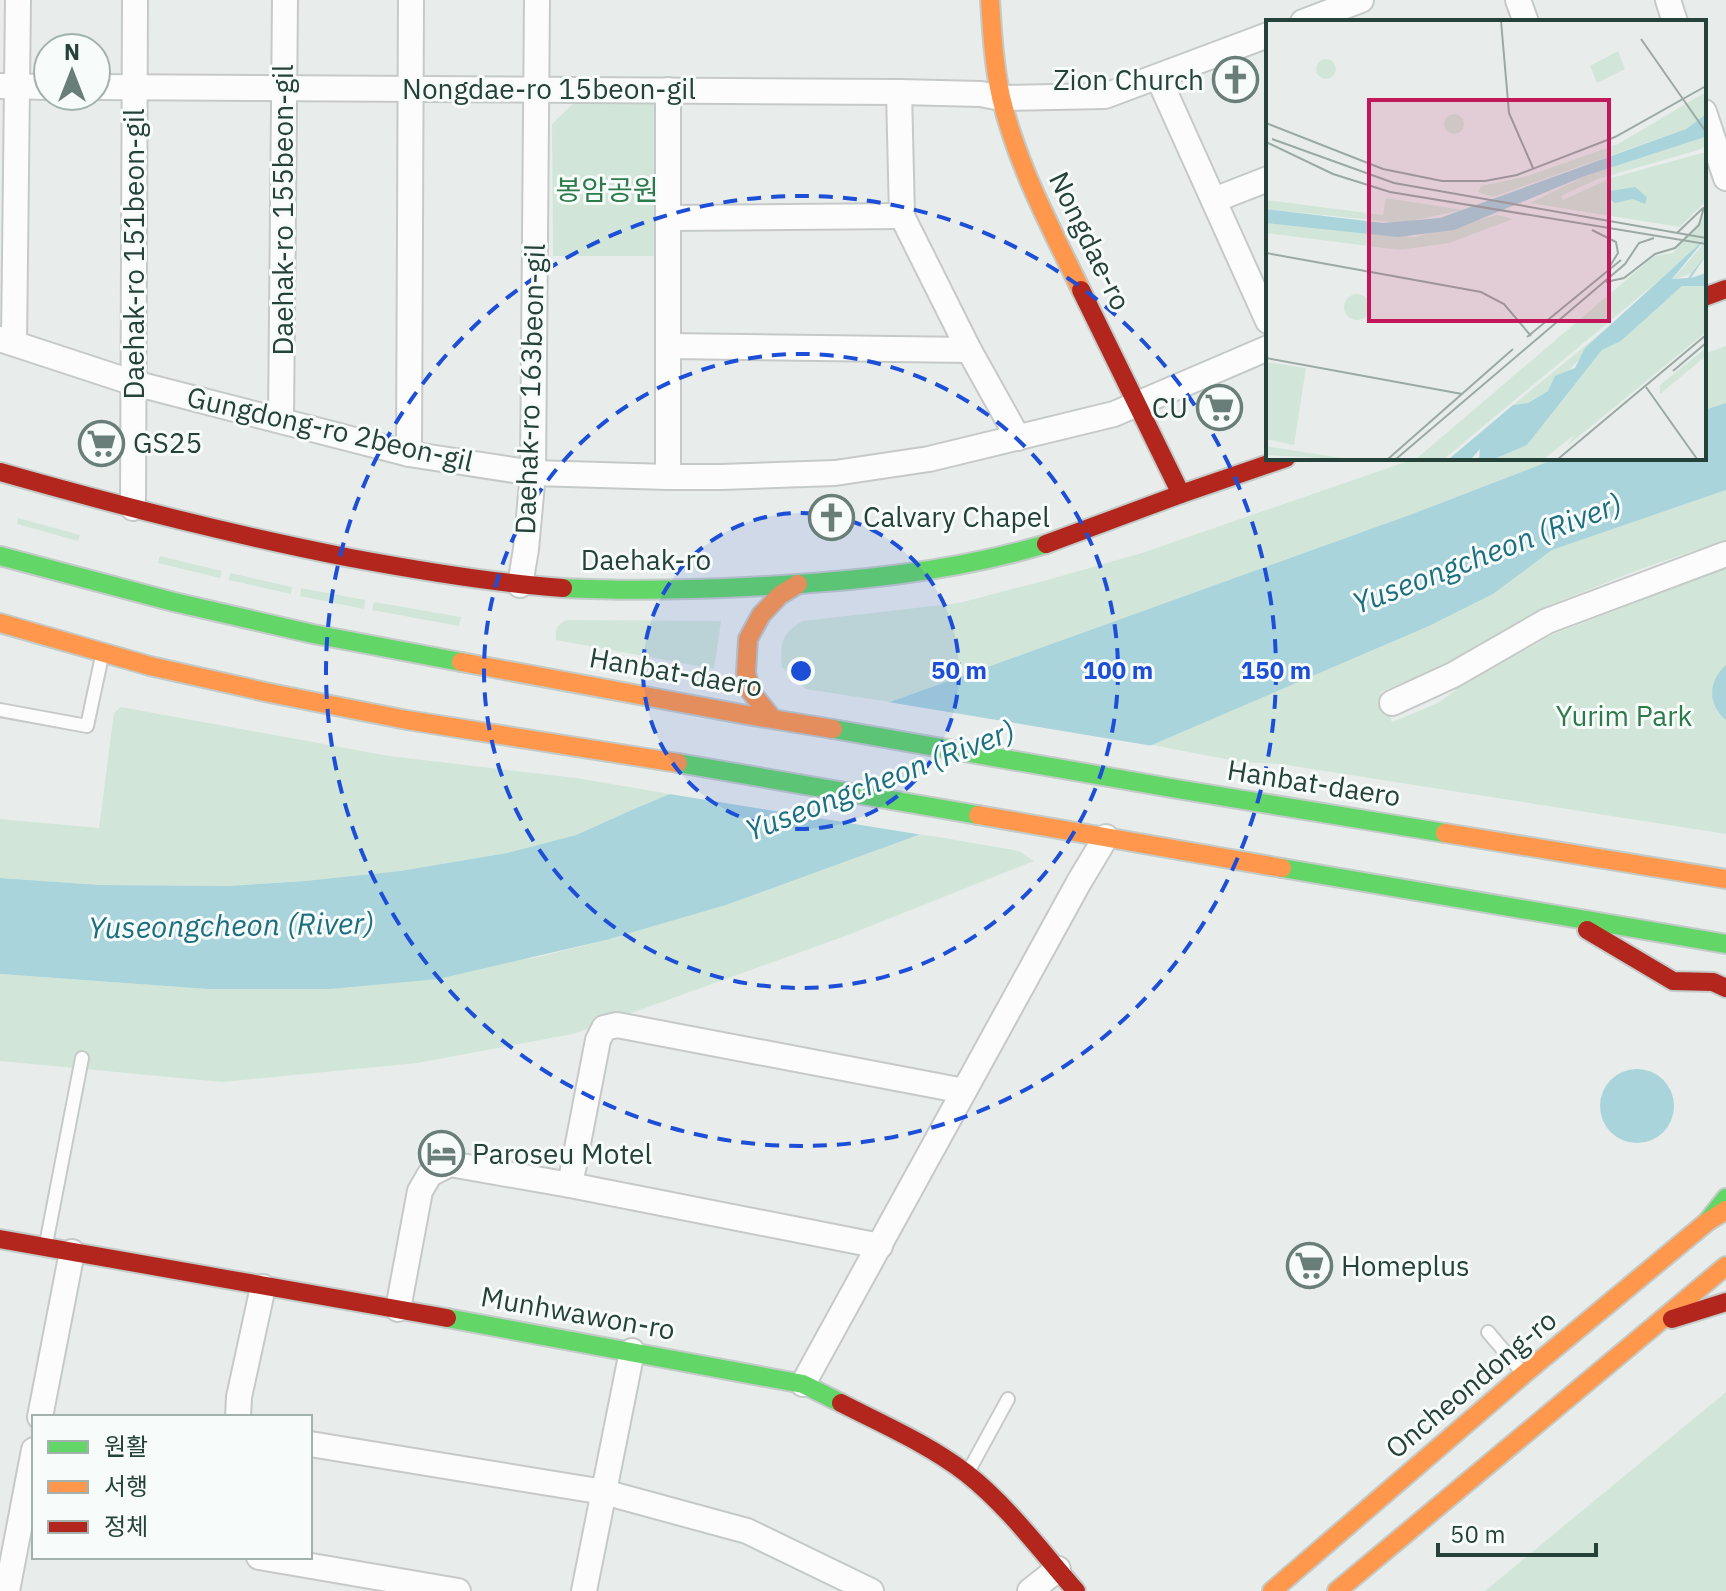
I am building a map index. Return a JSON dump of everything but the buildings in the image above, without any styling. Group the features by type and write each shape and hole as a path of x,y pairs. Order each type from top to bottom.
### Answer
{"main road":[{"name":"Nongdae-ro","path":"990,0 1001,98 1023,165 1181,494"},
{"path":"1706,296 1726,289"},
{"name":"Daehak-ro","path":"0,472 268,542 413,569 520,585 676,590 831,583 1009,555 1280,460"},
{"name":"Hanbat-daero","path":"0,556 174,602 313,634 1177,789 1726,879"},
{"path":"761,714 746,673 748,639 761,615 780,595 798,584"},
{"path":"0,623 150,666 407,720 1071,830 1726,944"},
{"path":"1564,917 1673,981 1713,982 1726,988"},
{"path":"1707,1222 1726,1198"},
{"path":"1707,1222 1726,1210"},
{"name":"Oncheondong-ro","path":"1272,1591 1524,1374 1707,1222"},
{"name":"Munhwawon-ro","path":"0,1239 803,1384 924,1445 967,1474 1012,1516 1076,1591"},
{"path":"1337,1591 1726,1266"},
{"path":"1656,1324 1726,1302"}],"street":[{"path":"7,341 9,86 18,0"},
{"name":"Daehak-ro 151beon-gil","path":"133,508 135,0"},
{"name":"Daehak-ro 155beon-gil","path":"281,420 285,0"},
{"path":"409,454 411,0"},
{"name":"Daehak-ro 163beon-gil","path":"520,585 533,473 537,0"},
{"path":"1307,20 1334,5 1361,0"},
{"path":"1518,0 1525,20"},
{"path":"1668,0 1674,20"},
{"name":"Nongdae-ro 15beon-gil","path":"112,87 899,92 981,94 1001,98 1105,96 1266,36"},
{"path":"1158,77 1266,317"},
{"path":"9,86 32,87"},
{"path":"668,90 668,477"},
{"path":"899,92 902,216 969,350 1018,438"},
{"path":"1706,121 1718,175"},
{"path":"1214,200 1266,180"},
{"path":"668,218 902,216"},
{"name":"Gungdong-ro 2beon-gil","path":"7,341 134,383 409,454 533,473 668,477 835,473 929,459 1114,414 1266,349"},
{"path":"668,346 969,350"},
{"path":"1392,703 1453,675 1547,621 1726,554"},
{"path":"803,1384 1106,837"},
{"path":"570,1185 598,1040 604,1028 617,1025 964,1091"},
{"path":"398,1309 420,1191 430,1174 450,1164 880,1246"},
{"path":"40,1415 72,1252"},
{"path":"238,1415 239,1397 263,1287"},
{"path":"584,1591 632,1351"},
{"path":"312,1444 604,1492 747,1531 871,1591"},
{"path":"7,1591 32,1460"},
{"path":"271,1559 458,1591"},
{"path":"1030,1591 1058,1569"}],"lane":[{"path":"0,710 87,726 102,653"},
{"path":"45,1247 82,1058"},
{"path":"1488,1332 1524,1374"},
{"path":"967,1474 1008,1399"}],"green space":[{"name":"봉암공원","path":"579,98 653,98 661,107 662,256 553,256 552,124"},
{"path":"1726,346 1726,403 1706,409 1706,353"},
{"path":"1411,460 1553,460 1415,513 890,702 806,689 782,667 781,652 786,635 803,621 959,603 1142,553"},
{"name":"Yurim Park","path":"1726,490 1726,540 1643,568 1550,605 1437,669 1380,692 1392,722 1438,703 1464,684 1554,634 1726,568 1726,834 1280,764 1241,762 1152,745 1429,626 1493,594 1552,550"},
{"path":"18,518 80,535 78,541 17,524"},
{"path":"160,556 222,571 220,578 158,563"},
{"path":"230,573 292,587 291,594 229,580"},
{"path":"301,588 365,600 364,609 300,596"},
{"path":"374,602 461,617 459,626 372,610"},
{"path":"567,620 721,621 714,669 556,640 557,627"},
{"path":"121,707 389,756 576,778 671,794 576,835 507,853 400,871 228,886 100,885 0,878 0,819 99,828 114,713"},
{"path":"921,834 1019,851 1034,861 848,935 573,1034 417,1063 222,1082 0,1061 0,974 208,989 330,989 538,957 606,940 726,905"},
{"path":"1726,1392 1726,1591 1485,1591"}],"water":[{"name":"Yuseongcheon (River)","path":"1726,403 1726,490 1552,550 1493,594 1429,626 1152,745 726,905 606,940 438,979 330,989 208,989 0,974 0,878 100,885 228,886 305,881 400,871 507,853 576,835 890,702 1415,513 1552,460 1706,460 1706,409"},
{"path":"1726,665 1726,720 1715,707 1712,692 1716,678"},
{"path":"1637,1069 1658,1075 1668,1085 1674,1106 1668,1127 1658,1137 1637,1143 1616,1137 1606,1127 1600,1106 1606,1085 1616,1075"}],"pier":[{"path":"882,701 1159,747 929,836 663,793"}],"traffic: fast":[{"path":"563,588 700,589 860,579 935,569 1046,544"},
{"path":"0,556 174,602 313,634 461,662"},
{"path":"833,729 1445,833"},
{"path":"678,763 978,815"},
{"path":"1282,868 1726,944"},
{"path":"1707,1222 1726,1198"},
{"path":"447,1318 803,1384 841,1403"}],"traffic: slow":[{"path":"990,0 997,73 1008,122 1036,196 1081,290"},
{"path":"772,718 751,692 746,673 748,639 761,615 780,595 798,584"},
{"path":"0,623 150,666 270,693 407,720 678,763"},
{"path":"461,662 833,729"},
{"path":"978,815 1282,868"},
{"path":"1445,833 1726,879"},
{"path":"1272,1591 1524,1374 1707,1222 1726,1210"},
{"path":"1337,1591 1726,1266"}],"traffic: jam":[{"path":"1706,296 1726,289"},
{"path":"1081,290 1181,494"},
{"path":"1046,544 1280,460"},
{"path":"0,472 175,519 307,549 457,576 563,588"},
{"path":"1587,930 1673,981 1713,982 1726,988"},
{"path":"0,1239 447,1318"},
{"path":"1672,1319 1726,1302"},
{"path":"841,1403 921,1444 966,1473 1010,1514 1076,1591"}],"place":[{"name":"Zion Church","path":"1235,80"},
{"name":"CU","path":"1219,408"},
{"name":"GS25","path":"102,443"},
{"name":"Calvary Chapel","path":"832,517"},
{"name":"Paroseu Motel","path":"441,1154"},
{"name":"Homeplus","path":"1310,1266"}]}
